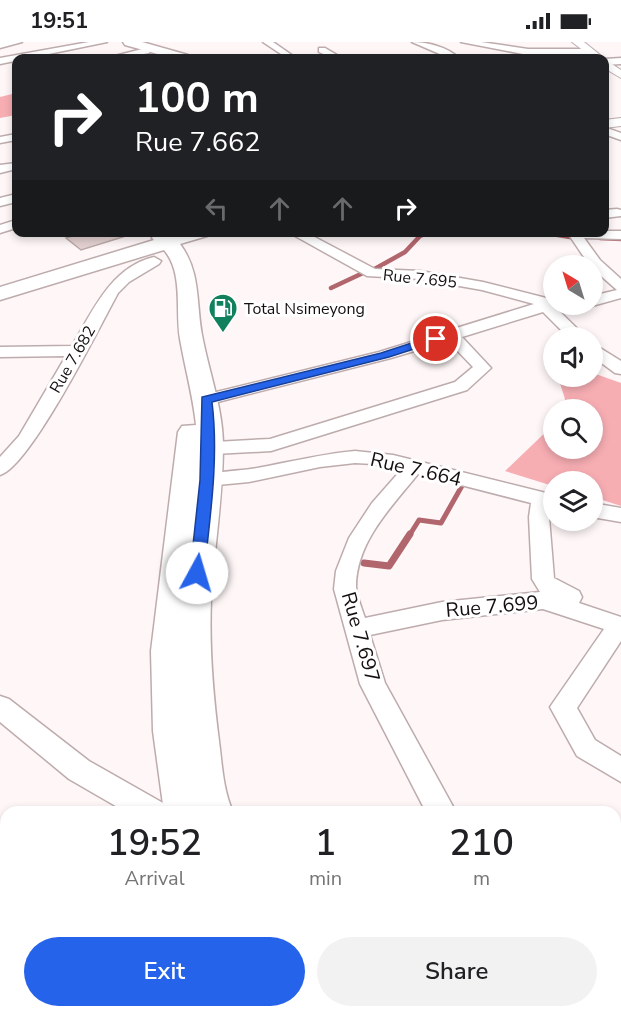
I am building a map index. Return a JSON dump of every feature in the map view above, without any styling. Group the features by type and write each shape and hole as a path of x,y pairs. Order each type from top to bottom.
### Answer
{"main road":[{"path":"117,42 141,45 171,54"},
{"path":"141,45 162,54"},
{"path":"0,286 167,246 188,237"},
{"path":"0,294 192,237"},
{"path":"167,246 206,400 168,651 172,731 183,806"},
{"path":"167,246 175,330 191,436 199,449 207,480 197,573 193,652 197,712 210,806"}],"street":[{"path":"0,45 18,42"},
{"path":"38,54 103,42"},
{"path":"267,42 286,54"},
{"path":"416,42 448,54"},
{"path":"465,42 528,52 589,52"},
{"path":"478,44 495,42"},
{"path":"577,42 592,54"},
{"path":"120,54 141,45"},
{"path":"321,50 330,54"},
{"path":"609,65 621,75"},
{"name":"Rue 7.695","path":"304,237 372,273 432,277 483,286 543,303"},
{"path":"577,237 594,263 621,287"},
{"name":"Rue 7.682","path":"0,469 27,439 112,291 167,246"},
{"path":"603,299 621,294"},
{"path":"206,400 385,355 543,308"},
{"path":"560,315 570,327"},
{"path":"199,449 271,446 461,386 483,368 451,334"},
{"path":"0,352 76,351"},
{"path":"603,356 621,369"},
{"name":"Rue 7.664","path":"207,480 260,474 336,458 367,455 391,459 414,468 543,500"},
{"name":"Rue 7.697","path":"414,468 367,523 345,574 345,589 373,684 438,806"},
{"path":"543,510 539,517 543,579 548,587 619,616"},
{"path":"603,512 621,515"},
{"name":"Rue 7.699","path":"357,629 442,610 544,600 619,625 563,707 586,748 621,770"},
{"path":"0,707 79,770 142,806"}],"shaded area":[{"path":"12,94 12,116 0,118 0,97"},
{"path":"603,377 621,383 621,506 603,500 603,471 543,471 543,483 505,471 543,435 543,459 603,459 603,399 565,399 561,387 603,387"}],"building":[{"path":"69,237 123,237 81,250 66,238"}],"waterway":[{"path":"371,271 405,252 419,237"},
{"path":"600,238 621,239"},
{"path":"331,288 363,273"},
{"path":"409,536 419,520 441,523 463,484"},
{"path":"364,563 389,566 410,534"}],"place":[{"name":"Total Nsimeyong","path":"223,334"}],"route":[{"path":"197,573 207,480 209,428 206,400 385,355 436,339"}]}
